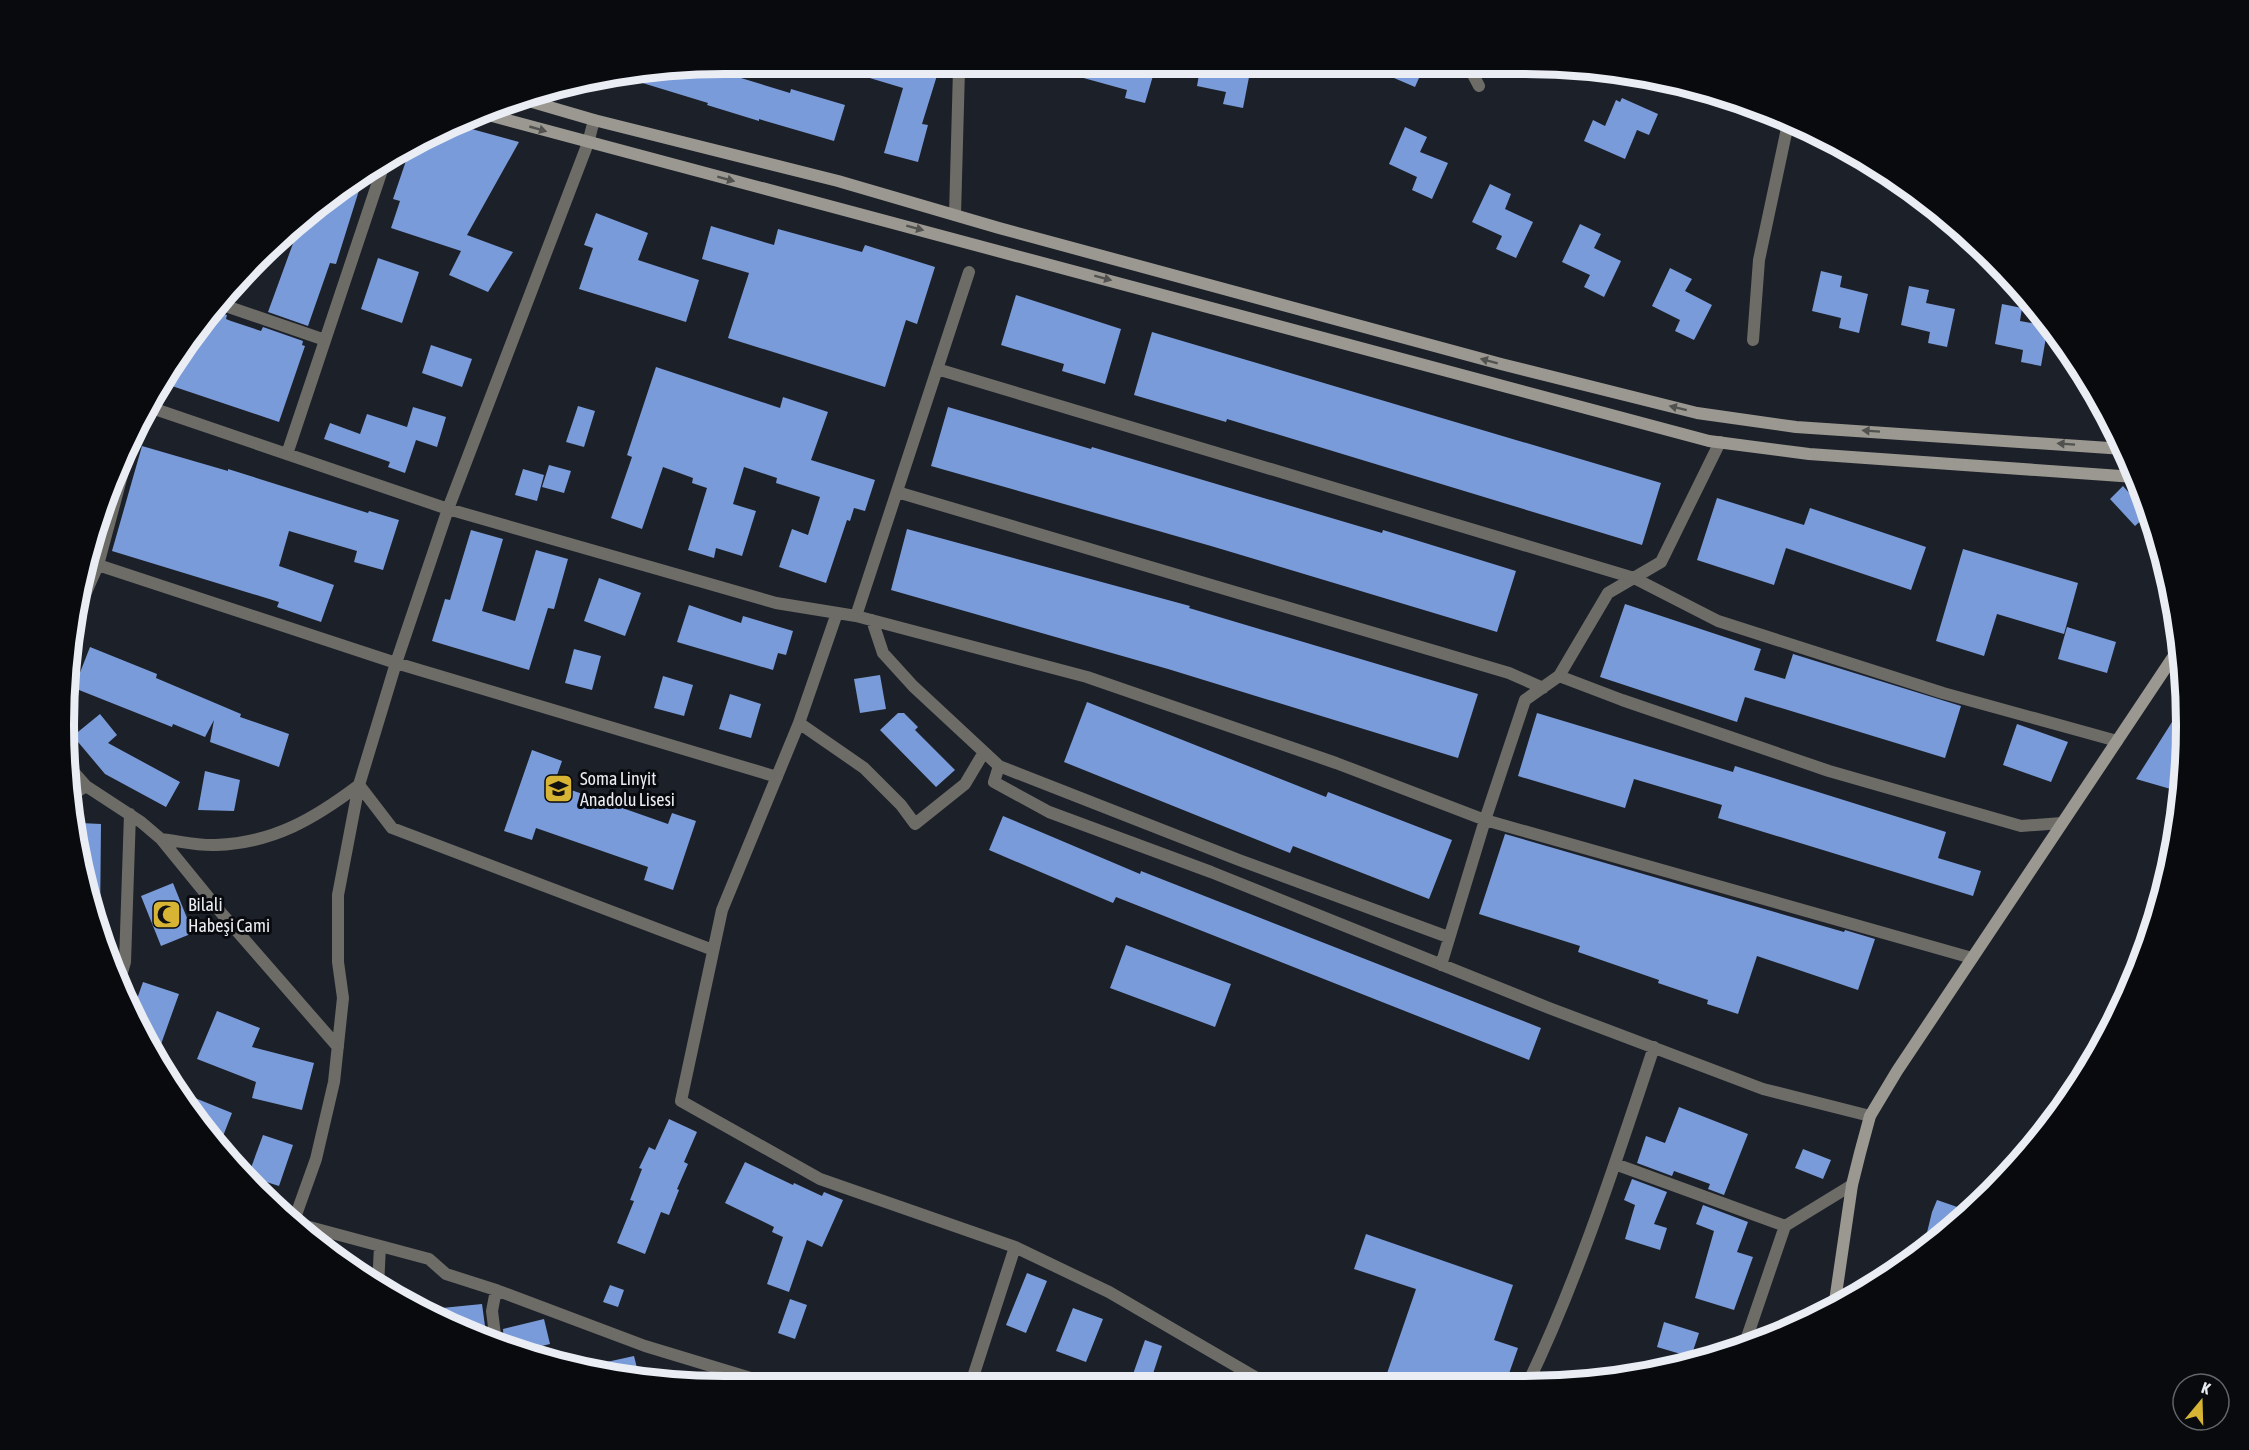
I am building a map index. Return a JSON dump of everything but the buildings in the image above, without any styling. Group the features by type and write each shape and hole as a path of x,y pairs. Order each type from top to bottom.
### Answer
{"main road":[{"path":"534,103 594,120 838,181 1478,358 1697,413 1796,426 2113,448"},
{"path":"493,116 1034,259 1565,403 1720,442 1809,454 2126,476"},
{"path":"1836,1297 1852,1185 1870,1116 1897,1071 2172,659"}],"street":[{"path":"955,215 959,74"},
{"path":"1473,74 1479,86"},
{"path":"294,1214 316,1159 334,1082 343,998 338,962 338,896 358,785 448,509 588,143 594,120"},
{"path":"1754,340 1759,260 1787,129"},
{"path":"287,454 381,172"},
{"path":"856,616 969,272"},
{"path":"226,306 325,340"},
{"path":"937,369 1634,578 1718,621 1943,693 2117,741"},
{"path":"156,409 448,509 776,603 856,616 1087,677 1336,763 1485,820 1972,958"},
{"path":"1441,965 1485,820 1525,700 1559,676 1608,593 1661,562 1720,442"},
{"path":"89,585 98,565 119,487"},
{"path":"897,492 1498,669 1543,688"},
{"path":"98,565 396,663 777,777"},
{"path":"837,613 799,723 722,910 681,1101 820,1179 1016,1246 1109,1292 1253,1376"},
{"path":"872,620 884,653 913,686 999,765 1239,860 1448,937"},
{"path":"1559,676 1829,771 2021,826 2062,823"},
{"path":"799,723 864,768 901,805 915,824 965,784 984,752"},
{"path":"999,765 994,782 1050,812 1211,872 1441,965 1763,1089 1870,1116"},
{"path":"76,774 86,786 130,814 161,839 338,1047"},
{"path":"161,839 214,845 248,842 286,831 327,810 358,785"},
{"path":"358,785 392,828 713,950"},
{"path":"77,792 86,786"},
{"path":"122,972 125,962 130,814"},
{"path":"1532,1376 1555,1328 1615,1164 1654,1047"},
{"path":"1615,1164 1785,1226"},
{"path":"1747,1337 1785,1226 1852,1185"},
{"path":"311,1228 429,1259 446,1274 496,1290 645,1346 744,1376"},
{"path":"379,1276 380,1246"},
{"path":"973,1376 1016,1246"},
{"path":"495,1334 492,1311 496,1290"}],"place":[{"name":"Soma Linyit Anadolu Lisesi","path":"559,789"},
{"name":"Bilali Habeşi Cami","path":"167,915"}]}
